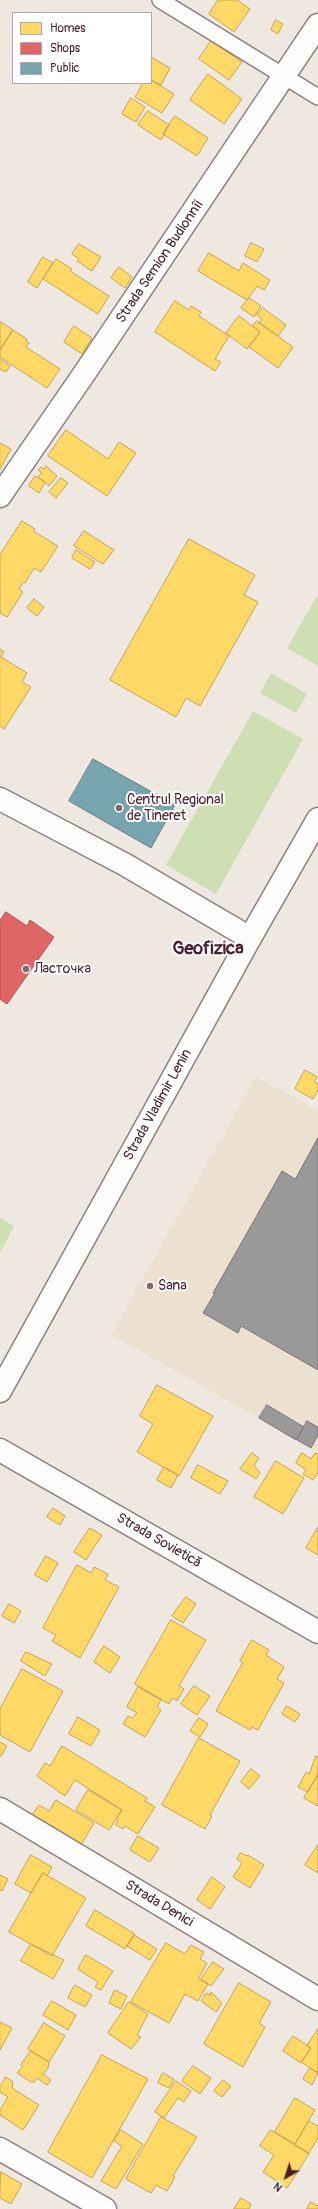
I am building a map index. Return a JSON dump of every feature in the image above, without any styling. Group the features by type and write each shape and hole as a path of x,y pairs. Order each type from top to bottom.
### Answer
{"street":[{"name":"Strada Semion Budionnîi","path":"0,496 86,372 318,25"},
{"path":"0,799 124,864 250,938"},
{"name":"Strada Vladimir Lenin","path":"0,1392 250,938 318,819"},
{"name":"Strada Sovietică","path":"0,1450 318,1632"},
{"name":"Strada Denici","path":"0,1809 318,1999"},
{"path":"0,2149 105,2209"}],"lane":[{"path":"160,0 285,75 318,97"}],"shaded area":[{"path":"256,1077 318,1110 318,1451 111,1335"}],"green space":[{"path":"318,594 318,666 287,648"},
{"path":"271,673 307,694 296,713 260,693"},
{"path":"253,711 303,739 216,894 166,865"},
{"path":"0,1218 14,1226 0,1253"}],"building: Homes":[{"path":"218,0 237,0 250,9 234,32 209,14"},
{"path":"276,20 283,24 278,34 271,30"},
{"path":"211,41 242,62 229,80 199,59"},
{"path":"152,58 170,68 161,85 152,80"},
{"path":"208,74 242,99 224,124 190,100"},
{"path":"152,81 174,94 162,113 135,97 142,84 152,84"},
{"path":"131,98 145,107 136,122 122,114"},
{"path":"148,111 169,125 161,140 138,125"},
{"path":"175,116 208,138 197,156 163,134"},
{"path":"251,243 264,249 257,262 245,256"},
{"path":"79,244 101,257 92,271 77,261 79,259 72,254"},
{"path":"209,253 239,271 243,263 270,280 264,290 257,286 247,300 198,271"},
{"path":"43,257 53,263 37,288 28,282"},
{"path":"56,259 72,269 70,271 109,296 98,314 43,279"},
{"path":"119,267 132,277 125,288 111,278"},
{"path":"249,298 261,306 254,317 241,308"},
{"path":"175,301 189,310 191,306 201,312 199,316 229,336 215,359 221,362 215,371 155,332"},
{"path":"263,308 286,325 278,336 259,323 262,319 257,315"},
{"path":"239,316 260,332 247,349 226,333"},
{"path":"257,321 293,347 278,368 249,347 260,332 253,326"},
{"path":"1,322 13,330 0,350 0,324"},
{"path":"74,326 92,338 82,354 64,342"},
{"path":"13,330 27,339 26,341 29,343 26,347 60,369 47,388 0,357 0,350"},
{"path":"0,359 10,366 6,372 0,369"},
{"path":"66,430 108,459 119,442 136,453 107,496 48,456"},
{"path":"0,443 11,449 0,469"},
{"path":"46,466 57,476 49,486 38,477 42,473 38,470 41,467 44,469"},
{"path":"35,476 45,482 39,493 29,486"},
{"path":"61,478 68,483 56,498 49,492"},
{"path":"22,521 35,529 33,531 58,546 41,572 34,568 25,583 23,582 19,589 23,592 7,617 0,613 0,555"},
{"path":"84,531 114,550 103,564 74,546"},
{"path":"189,539 255,575 244,595 258,602 200,706 186,698 176,717 110,680"},
{"path":"76,550 95,562 90,569 72,558"},
{"path":"34,599 44,607 37,616 27,608"},
{"path":"0,649 4,652 1,657 27,673 22,682 31,687 4,729 0,726"},
{"path":"305,1070 317,1077 314,1082 318,1084 318,1090 313,1099 295,1089"},
{"path":"157,1385 213,1416 179,1476 137,1452 153,1424 140,1416"},
{"path":"252,1453 259,1458 254,1465 260,1473 256,1479 240,1469"},
{"path":"302,1453 311,1459 315,1453 318,1454 318,1472 313,1480 303,1474 306,1470 296,1463"},
{"path":"276,1461 304,1478 283,1514 254,1497"},
{"path":"198,1465 228,1481 220,1494 191,1478"},
{"path":"164,1467 178,1475 171,1488 157,1480"},
{"path":"53,1508 65,1516 60,1525 47,1517"},
{"path":"318,1527 318,1555 306,1548"},
{"path":"90,1528 102,1535 86,1560 74,1552"},
{"path":"46,1556 58,1563 47,1582 35,1575"},
{"path":"77,1565 91,1573 94,1567 108,1574 105,1580 119,1587 80,1658 52,1641 56,1635 43,1628"},
{"path":"186,1597 196,1604 183,1623 172,1616"},
{"path":"9,1604 21,1611 14,1623 2,1616"},
{"path":"171,1620 206,1640 179,1686 184,1689 177,1701 172,1698 169,1704 135,1684"},
{"path":"252,1640 269,1650 266,1655 284,1667 277,1679 284,1683 258,1730 252,1727 250,1730 216,1711 243,1662 240,1661"},
{"path":"104,1646 120,1657 110,1673 94,1662"},
{"path":"26,1652 52,1664 45,1676 21,1661"},
{"path":"22,1669 63,1691 30,1752 0,1735 0,1709"},
{"path":"194,1686 210,1696 197,1715 181,1704"},
{"path":"138,1687 161,1700 157,1707 161,1710 145,1737 123,1724 128,1716 132,1718 137,1713 127,1707"},
{"path":"287,1706 300,1714 295,1722 282,1714"},
{"path":"78,1717 100,1730 91,1746 69,1734"},
{"path":"199,1718 208,1724 200,1737 190,1731"},
{"path":"199,1738 240,1761 210,1815 212,1816 205,1829 162,1805"},
{"path":"0,1742 7,1746 1,1756 0,1756"},
{"path":"62,1746 147,1798 145,1801 155,1807 138,1834 125,1826 123,1829 116,1825 118,1820 116,1819 122,1810 75,1780 65,1796 37,1776 45,1763 50,1766"},
{"path":"316,1756 318,1757 318,1774 308,1792 298,1787 306,1772 309,1774"},
{"path":"251,1769 260,1776 249,1789 241,1782"},
{"path":"318,1775 318,1806 304,1798"},
{"path":"88,1790 122,1810 109,1830 76,1810"},
{"path":"56,1800 94,1823 81,1845 32,1815 39,1805 49,1811"},
{"path":"138,1836 159,1848 150,1862 130,1850"},
{"path":"318,1845 318,1873 305,1865"},
{"path":"241,1853 247,1856 248,1855 264,1865 250,1888 233,1877 242,1863 237,1859"},
{"path":"31,1855 52,1867 47,1876 43,1873 31,1893 15,1884"},
{"path":"43,1873 86,1898 52,1956 9,1932"},
{"path":"0,1875 8,1879 2,1891 0,1890"},
{"path":"212,1877 225,1887 210,1909 197,1900"},
{"path":"95,1910 135,1934 125,1949 86,1926"},
{"path":"134,1935 157,1949 150,1960 127,1946"},
{"path":"166,1943 185,1954 191,1945 204,1952 200,1959 207,1963 198,1979 208,1984 198,2001 185,1994 169,2023 131,2002"},
{"path":"31,1944 64,1960 53,1979 21,1961"},
{"path":"86,1955 113,1971 101,1990 95,1987 98,1982 78,1969"},
{"path":"213,1962 224,1969 211,1986 201,1979"},
{"path":"239,1983 271,2002 259,2023 265,2027 243,2067 204,2044"},
{"path":"75,1985 92,1995 85,2007 68,1998"},
{"path":"115,1990 127,1996 121,2009 109,2003"},
{"path":"211,1992 222,2003 216,2012 201,2001 206,1993 210,1995"},
{"path":"52,2001 76,2015 68,2030 43,2015"},
{"path":"129,2002 148,2014 137,2035 141,2037 131,2049 108,2033"},
{"path":"0,2022 12,2028 0,2050"},
{"path":"44,2023 65,2036 49,2062 28,2049"},
{"path":"318,2029 318,2073 301,2062 311,2048 307,2046"},
{"path":"293,2036 311,2048 301,2063 283,2051"},
{"path":"31,2051 49,2062 48,2068 43,2074 51,2080 47,2085 37,2078 34,2082 31,2082 17,2073 23,2066 21,2065"},
{"path":"102,2055 148,2079 92,2178 48,2152"},
{"path":"193,2066 211,2078 200,2094 182,2081"},
{"path":"310,2068 318,2073 312,2085 303,2079"},
{"path":"163,2073 174,2079 169,2088 158,2083"},
{"path":"6,2077 13,2082 12,2088 39,2105 23,2130 0,2115 0,2110 8,2097 0,2092 0,2087"},
{"path":"223,2080 231,2086 222,2097 214,2091"},
{"path":"176,2081 191,2091 184,2102 178,2098 164,2118 155,2112"},
{"path":"295,2098 315,2110 295,2144 275,2132"},
{"path":"161,2117 197,2137 173,2176 175,2177 167,2191 156,2185 151,2193 126,2179"},
{"path":"309,2121 318,2126 318,2138 309,2153 295,2145"},
{"path":"121,2130 143,2144 116,2189 101,2181 122,2146 114,2141"},
{"path":"271,2130 309,2154 287,2188 263,2172 274,2155 260,2146"},
{"path":"1,2172 22,2184 11,2204 0,2198"},
{"path":"241,2198 251,2204 249,2209 234,2209"},
{"path":"311,2202 318,2206 318,2209 307,2209"}],"building: Shops":[{"path":"6,912 27,926 30,920 54,937 7,1004 0,999 0,921"}],"building: Public":[{"path":"93,759 175,805 151,848 69,801"}],"building: Industry":[{"path":"318,1138 318,1370 241,1326 238,1333 203,1313 282,1171 295,1179"},
{"path":"267,1405 304,1427 296,1440 259,1418"},
{"path":"307,1421 318,1427 318,1435 311,1448 297,1440"}],"place":[{"name":"Centrul Regional de Tineret","path":"119,808"},
{"name":"Ласточка","path":"26,969"},
{"name":"Sana","path":"150,1286"}],"district":[{"name":"Geofizica","path":"208,949"}]}
